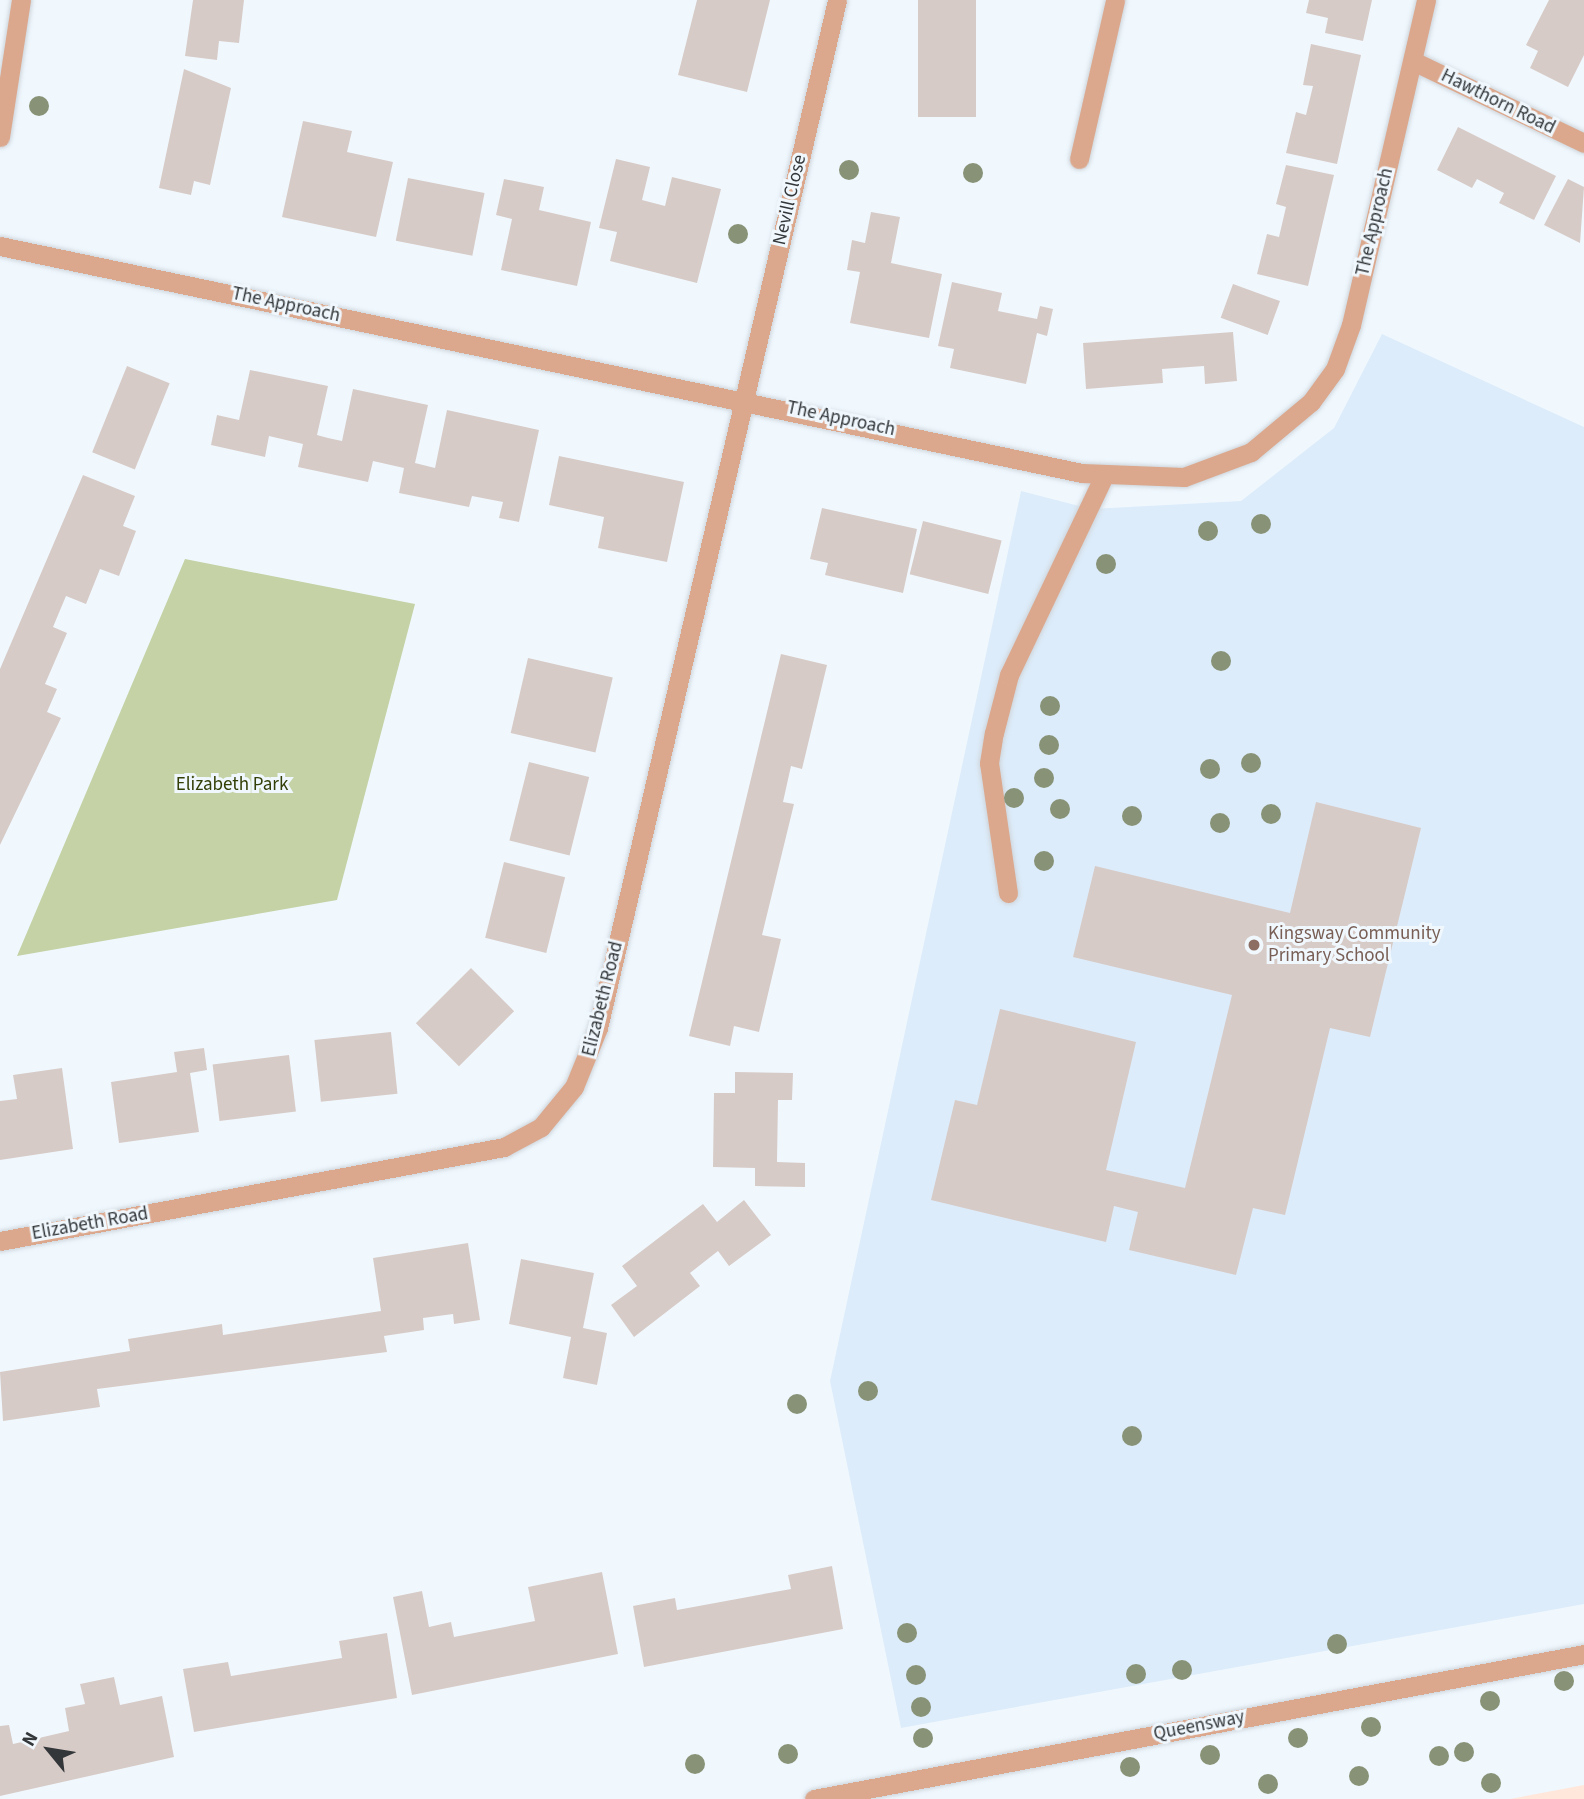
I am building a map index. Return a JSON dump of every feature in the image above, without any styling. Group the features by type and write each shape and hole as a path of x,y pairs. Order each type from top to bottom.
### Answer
{"street":[{"path":"0,137 22,0"},
{"name":"Nevill Close","path":"743,399 837,0"},
{"path":"1079,159 1115,0"},
{"name":"The Approach","path":"0,246 1104,476 1148,480 1221,468 1270,438 1311,402 1335,369 1351,325 1426,0"},
{"name":"Hawthorn Road","path":"1413,61 1584,143"},
{"name":"Elizabeth Road","path":"0,1241 478,1154 524,1139 558,1110 593,1047 743,399"},
{"path":"1009,893 989,763 994,733 1009,675 1104,476"},
{"name":"Queensway","path":"814,1799 1584,1654"}],"shaded area":[{"name":"Kingsway Community Primary School","path":"1382,334 1584,427 1584,1604 901,1728 830,1381 1021,491 1091,509 1241,501 1334,428"},
{"path":"1584,1785 1584,1799 1510,1799"}],"green space":[{"name":"Elizabeth Park","path":"185,559 415,604 337,900 17,956"}],"building":[{"path":"193,0 244,0 239,43 219,41 217,60 185,56"},
{"path":"697,0 770,0 747,92 678,75"},
{"path":"918,0 976,0 976,117 918,117"},
{"path":"1309,0 1372,0 1363,41 1325,33 1328,18 1306,13"},
{"path":"1549,0 1584,0 1584,55 1568,87 1530,68 1538,51 1526,45"},
{"path":"1311,44 1361,55 1337,164 1286,153 1296,112 1306,115 1313,86 1303,85"},
{"path":"184,69 231,88 210,185 194,181 191,195 159,188"},
{"path":"303,121 352,131 347,152 393,162 376,237 282,217"},
{"path":"1458,127 1556,176 1534,220 1499,203 1504,193 1477,179 1472,188 1437,170"},
{"path":"616,159 650,167 642,200 665,206 672,177 721,189 697,283 610,261 617,232 599,228"},
{"path":"1286,165 1334,175 1308,286 1257,274 1267,234 1279,237 1286,207 1276,204"},
{"path":"408,178 485,193 472,256 396,241"},
{"path":"504,179 544,187 539,210 591,222 577,286 501,270 512,219 496,215"},
{"path":"1568,179 1584,187 1580,243 1544,225"},
{"path":"871,212 900,217 891,263 942,274 929,338 850,323 860,272 847,270 852,240 865,243"},
{"path":"952,282 1002,293 998,311 1037,319 1040,306 1053,309 1047,336 1037,333 1026,384 950,368 954,349 938,346"},
{"path":"1233,284 1280,301 1268,335 1221,318"},
{"path":"1233,332 1237,381 1205,384 1204,366 1162,369 1163,383 1086,389 1083,343"},
{"path":"127,366 170,383 135,469 92,452"},
{"path":"250,370 328,386 317,435 342,441 353,389 428,405 415,463 435,468 447,410 539,430 519,522 499,518 503,502 472,496 469,507 399,493 404,468 373,461 368,482 298,467 303,444 269,436 265,457 211,445 217,415 239,420"},
{"path":"559,456 684,482 667,562 598,548 604,517 549,505"},
{"path":"83,475 135,496 123,526 136,531 119,576 100,569 86,604 66,596 53,627 67,633 45,684 57,689 47,712 61,718 0,845 0,669"},
{"path":"822,508 917,529 903,593 825,575 828,563 810,559"},
{"path":"923,521 1002,541 988,594 910,574"},
{"path":"781,654 827,665 802,769 791,766 783,802 794,804 762,935 781,939 759,1032 734,1026 730,1046 689,1036"},
{"path":"528,658 613,678 595,753 511,733"},
{"path":"529,762 589,777 570,856 509,841"},
{"path":"1316,802 1421,828 1370,1037 1330,1028 1285,1215 1253,1208 1236,1275 1129,1250 1138,1212 1114,1206 1106,1242 931,1200 955,1100 977,1105 1000,1009 1136,1042 1106,1170 1185,1188 1232,995 1073,957 1095,866 1290,913"},
{"path":"504,862 565,877 546,953 485,938"},
{"path":"471,968 514,1011 459,1066 416,1023"},
{"path":"391,1032 397,1094 321,1102 314,1040"},
{"path":"204,1048 207,1070 190,1073 199,1132 119,1143 111,1082 177,1072 174,1052"},
{"path":"289,1055 296,1112 220,1121 213,1064"},
{"path":"62,1068 73,1149 0,1160 0,1101 17,1099 13,1075"},
{"path":"735,1072 793,1073 792,1100 778,1100 777,1162 805,1163 805,1187 755,1186 755,1168 713,1167 714,1093 735,1093"},
{"path":"744,1200 771,1235 729,1266 718,1251 690,1273 700,1286 634,1337 611,1305 637,1286 622,1266 703,1204 717,1222"},
{"path":"468,1243 480,1320 454,1324 453,1314 423,1318 424,1330 384,1336 387,1352 97,1389 100,1407 3,1421 0,1372 130,1351 128,1339 222,1324 223,1335 381,1311 373,1258"},
{"path":"521,1259 594,1273 583,1328 607,1333 597,1385 563,1378 571,1337 509,1324"},
{"path":"832,1566 843,1629 644,1667 633,1606 675,1598 677,1610 791,1589 788,1575"},
{"path":"602,1572 618,1654 412,1695 393,1597 422,1591 429,1627 451,1622 454,1637 535,1621 528,1587"},
{"path":"387,1633 397,1698 194,1732 183,1669 228,1662 231,1676 342,1658 339,1641"},
{"path":"114,1677 120,1705 162,1696 174,1757 0,1796 0,1726 9,1725 13,1744 69,1731 65,1708 85,1704 80,1684"}],"place":[{"name":"Kingsway Community Primary School","path":"1254,945"}]}
